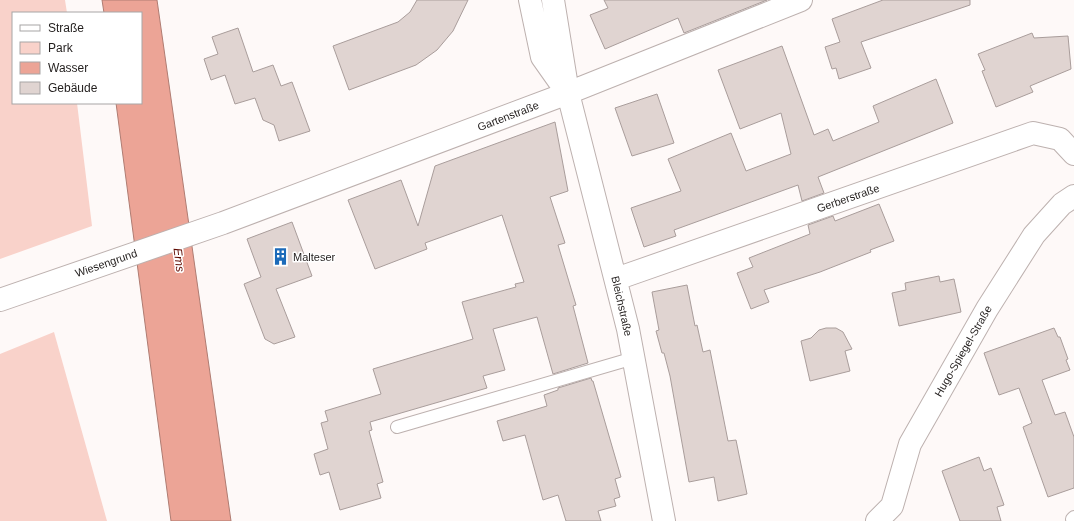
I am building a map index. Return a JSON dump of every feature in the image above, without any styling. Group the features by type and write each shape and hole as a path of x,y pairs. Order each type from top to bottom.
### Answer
{"street":[{"name":"Bleichstraße","path":"530,0 542,57 568,93"},
{"name":"Bleichstraße","path":"553,0 568,93 616,279 634,358 664,521"},
{"name":"Gartenstraße","path":"213,226 568,93 801,0"},
{"name":"Gerberstraße","path":"616,279 1033,133 1060,139 1074,154"},
{"name":"Hugo-Spiegel-Straße","path":"877,521 892,506 910,444 987,310 1034,235 1062,204 1074,196"},
{"name":"Wiesengrund","path":"0,300 213,226"}],"lane":[{"path":"397,427 634,358"}],"green space":[{"path":"0,0 65,0 67,12 12,12 12,104 77,104 92,226 0,259"},
{"path":"54,332 107,521 0,521 0,354"}],"water":[{"name":"Ems","path":"102,0 157,0 231,521 171,521 116,104 142,104 142,12 104,12"}],"building":[{"path":"417,0 468,0 453,31 437,50 416,65 349,90 333,46 398,22 410,12"},
{"path":"604,0 767,0 684,33 678,18 605,49 590,15 608,8"},
{"path":"883,0 970,0 970,5 861,42 871,68 839,79 836,68 832,69 825,47 840,42 832,19"},
{"path":"238,28 253,72 273,65 281,86 292,82 310,131 279,141 274,125 263,120 255,98 235,104 225,75 211,80 204,59 218,54 212,37"},
{"path":"1032,33 1034,38 1068,36 1071,69 1030,86 1033,92 996,107 982,71 985,70 978,54"},
{"path":"782,46 814,135 828,129 833,141 879,122 873,106 936,79 953,123 818,177 824,193 802,201 798,185 674,230 676,236 644,247 631,208 681,191 668,159 731,133 746,171 791,154 781,113 740,129 718,70"},
{"path":"657,94 674,143 632,156 615,108"},
{"path":"555,122 568,191 550,197 565,243 558,245 576,305 573,306 588,363 553,374 537,317 493,329 505,370 483,376 487,388 370,422 372,430 369,431 383,482 377,484 381,498 340,510 329,472 320,475 314,454 328,449 321,423 328,421 325,411 381,394 373,369 473,339 462,302 516,287 515,284 524,282 502,215 425,243 427,249 375,269 348,200 401,180 418,226 435,166"},
{"path":"879,204 894,241 870,250 871,252 820,272 764,290 769,302 751,309 737,273 753,267 749,258 810,234 808,225 833,216 835,221"},
{"name":"Malteser","path":"292,222 312,276 276,289 295,337 274,344 265,339 244,284 261,277 247,239"},
{"path":"939,276 940,282 954,279 961,312 899,326 892,293 906,290 905,283"},
{"path":"687,285 695,326 697,325 703,352 710,350 728,441 736,440 747,494 718,501 714,477 689,482 670,376 656,331 659,330 652,292"},
{"path":"836,328 843,332 852,349 845,351 850,371 810,381 801,341 811,338 819,330"},
{"path":"1054,328 1058,337 1060,337 1068,359 1066,360 1070,370 1042,380 1055,415 1065,412 1074,437 1074,488 1048,497 1023,427 1032,423 1019,388 999,395 984,353"},
{"path":"591,378 621,477 615,479 620,497 614,499 616,506 598,511 601,521 566,521 558,495 543,500 525,435 503,441 497,421 547,406 544,395 558,390 558,388"},
{"path":"979,457 984,471 991,468 1004,505 997,507 1001,521 960,521 942,471"}],"place":[{"name":"Malteser","path":"280,257"}]}
